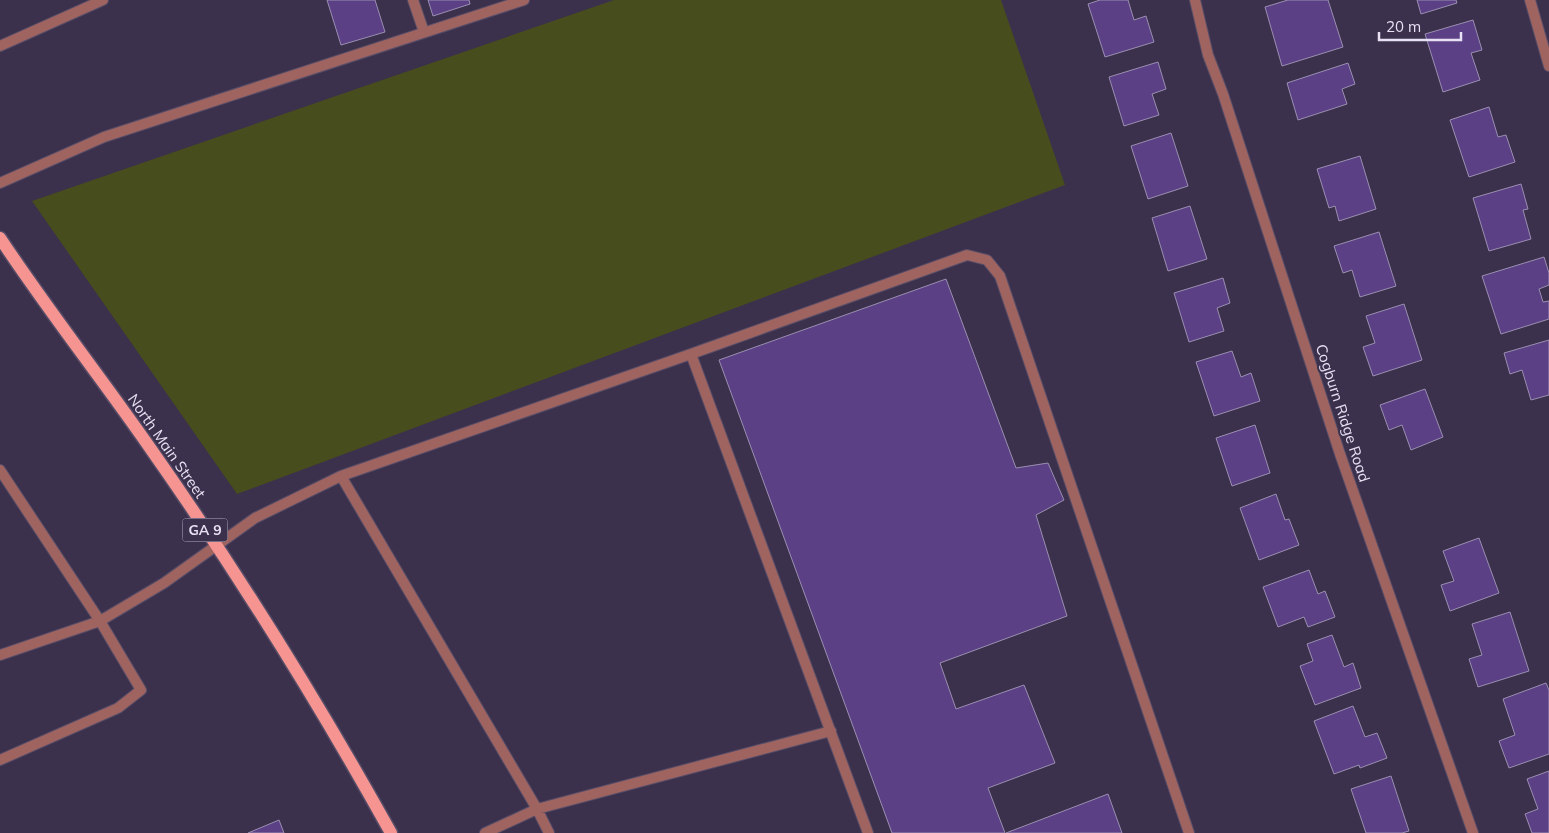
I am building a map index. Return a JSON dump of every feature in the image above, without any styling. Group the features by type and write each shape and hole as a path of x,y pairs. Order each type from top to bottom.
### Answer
{"main road":[{"name":"North Main Street","path":"0,238 148,445 216,545 322,713 391,833"}],"street":[{"path":"0,46 103,0"},
{"path":"413,0 424,32"},
{"path":"0,183 104,137 524,0"},
{"name":"Cogburn Ridge Road","path":"1195,0 1208,55 1223,94 1340,454 1472,833"},
{"path":"1530,0 1549,66"},
{"path":"0,655 100,621 164,583 256,518 341,476 967,255 988,260 1000,276 1189,833"},
{"path":"690,354 868,833"},
{"path":"0,470 100,621 140,690 118,708 0,760"},
{"path":"341,476 537,809 549,833"},
{"path":"485,833 537,809 831,731"}],"green space":[{"path":"614,0 1001,0 1065,185 237,494 32,201"}],"building":[{"path":"327,0 375,0 385,32 341,45"},
{"path":"428,0 469,0 470,4 433,16"},
{"path":"1100,0 1128,0 1134,20 1146,16 1154,42 1105,57 1088,4"},
{"path":"1288,0 1328,0 1343,47 1282,66 1265,7"},
{"path":"1417,0 1456,0 1457,3 1421,14"},
{"path":"1473,20 1482,50 1471,53 1480,80 1443,92 1425,34"},
{"path":"1158,62 1166,89 1152,94 1159,115 1124,126 1109,77"},
{"path":"1348,63 1355,84 1342,89 1347,104 1298,120 1287,83"},
{"path":"1489,107 1498,137 1506,135 1515,162 1469,177 1450,120"},
{"path":"1171,133 1188,186 1148,199 1131,146"},
{"path":"1360,156 1376,209 1339,221 1335,206 1329,208 1317,169"},
{"path":"1521,184 1528,209 1523,210 1531,239 1489,251 1473,198"},
{"path":"1190,206 1207,259 1168,271 1152,218"},
{"path":"1379,232 1396,286 1360,297 1352,270 1343,273 1334,246"},
{"path":"1544,257 1549,273 1549,285 1539,289 1543,302 1549,301 1549,319 1501,334 1482,276"},
{"path":"1223,278 1230,303 1217,308 1224,331 1189,342 1174,293"},
{"path":"946,279 1016,468 1048,463 1064,500 1036,515 1067,616 940,663 956,709 1024,685 1055,763 988,788 1005,833 892,833 719,360"},
{"path":"1404,304 1422,360 1373,376 1363,347 1375,343 1366,316"},
{"path":"1549,340 1549,395 1531,400 1522,370 1510,374 1504,353"},
{"path":"1232,351 1241,377 1251,373 1260,401 1214,416 1196,362"},
{"path":"1425,389 1443,437 1411,450 1402,425 1389,430 1380,405"},
{"path":"1255,425 1270,473 1232,486 1216,438"},
{"path":"1276,494 1285,520 1289,519 1299,545 1259,560 1240,508"},
{"path":"1479,538 1499,593 1450,611 1441,585 1454,581 1443,551"},
{"path":"1309,570 1318,594 1325,591 1335,617 1308,627 1304,617 1278,627 1263,587"},
{"path":"1510,612 1529,671 1478,687 1469,659 1482,655 1472,624"},
{"path":"1332,635 1344,667 1353,663 1361,688 1315,705 1300,666 1313,661 1307,644"},
{"path":"1546,683 1549,690 1549,754 1509,768 1499,741 1515,735 1503,699"},
{"path":"1353,706 1365,737 1377,733 1387,758 1360,768 1359,765 1334,774 1314,721"},
{"path":"1549,771 1549,833 1532,833 1525,814 1538,809 1527,779"},
{"path":"1391,776 1409,831 1402,833 1366,833 1351,789"},
{"path":"1108,794 1122,833 1006,833"},
{"path":"279,820 284,833 248,833"}]}
